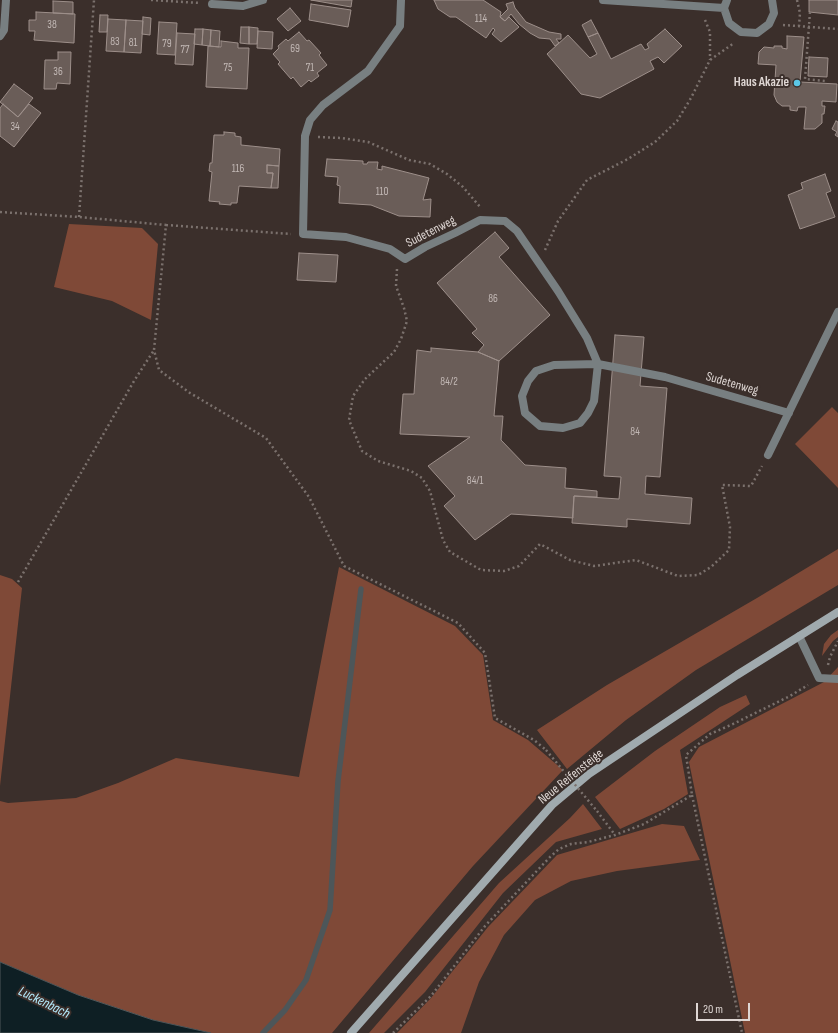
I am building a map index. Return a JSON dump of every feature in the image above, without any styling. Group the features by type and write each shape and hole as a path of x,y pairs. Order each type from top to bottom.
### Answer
{"main road":[{"name":"Neue Reifensteige","path":"351,1033 552,805 589,774 737,675 838,612"}],"street":[{"path":"0,36 4,30 6,0"},
{"path":"212,4 243,6 263,0"},
{"path":"303,234 305,136 310,120 323,105 368,71 400,26 400,0"},
{"path":"603,0 699,6 725,4 729,23 741,32 757,33 770,24 774,13 772,0"},
{"name":"Sudetenweg","path":"303,234 346,237 390,249 405,259 425,247 480,220 505,221 517,231 539,263 587,338 598,364 594,402 580,423 564,428 540,426 524,413 522,396 528,381 536,371 554,366 598,364 665,377 789,413"},
{"path":"768,455 838,312"},
{"path":"799,636 819,678 838,678"}],"path":[{"path":"79,217 94,0"},
{"path":"151,0 212,4"},
{"path":"797,0 800,13 799,26"},
{"path":"699,6 710,32 710,60"},
{"path":"810,12 805,79 825,81"},
{"path":"770,24 838,29"},
{"path":"539,263 558,221 587,180 628,159 655,142 677,121 691,98 710,60 747,32"},
{"path":"305,136 341,138 368,142 409,160 430,164 447,174 463,187 482,207 480,220"},
{"path":"0,212 303,234"},
{"path":"166,225 154,350 159,370 190,393 266,438 309,497 344,566 458,623 485,653 495,718 534,740 546,750 615,835"},
{"path":"405,259 396,270 396,286 408,321 394,352 365,378 352,396 350,420 362,451 378,462 411,471 422,478 430,491 443,540 450,552 481,570 504,571 519,566 540,544 570,560 594,566 636,560 678,576 698,575 711,568 729,550 730,527 722,485 751,486 768,455"},
{"path":"18,582 134,381 154,350"},
{"path":"742,1033 692,795 686,755 710,734 790,696 819,678 828,667 830,657 838,641"},
{"path":"393,1033 431,996 485,926 550,857 560,849 571,844 588,842 615,835 644,824 692,795"}],"shaded area":[{"path":"69,224 142,228 158,244 151,320 112,301 54,287"},
{"path":"832,407 838,413 838,488 795,444"},
{"path":"838,549 838,585 696,670 626,720 567,769 537,730 607,685"},
{"path":"339,567 455,626 483,655 493,720 528,740 563,770 473,866 332,1033 211,1033 153,1020 78,995 0,962 0,801 8,803 76,798 118,783 176,758 299,777"},
{"path":"0,575 12,579 22,588 0,786"},
{"path":"838,630 838,637 833,641 822,656 824,644 831,635"},
{"path":"838,667 838,1033 745,1033 689,762 699,747 824,682"},
{"path":"746,695 750,704 680,750 688,794 664,809 620,829 595,797 655,751 720,707"},
{"path":"583,804 602,829 556,842 503,893 425,992 384,1033 369,1033 499,883 570,818"},
{"path":"662,824 684,826 700,860 617,871 571,881 535,900 504,935 479,982 461,1033 397,1033 431,998 488,927 557,855"}],"water":[{"name":"Luckenbach","path":"0,962 78,995 153,1020 211,1033 0,1033"}],"building":[{"path":"311,0 352,0 351,7"},
{"path":"434,0 483,0 501,12 500,17 505,21 509,17 519,27 501,42 492,34 495,30 493,28 486,38 456,17 450,17 438,9"},
{"path":"809,0 838,0 838,15 809,12"},
{"path":"53,1 73,2 73,14 53,13"},
{"path":"513,2 515,8 526,22 549,32 561,34 561,39 556,39 559,43 555,46 550,39 539,38 530,33 519,24 511,14 505,21 500,17 508,9 506,4"},
{"path":"311,4 351,10 348,27 309,20"},
{"path":"290,8 301,21 288,31 277,19"},
{"path":"36,12 75,14 74,43 34,40 35,31 29,31 29,20 36,20"},
{"path":"100,15 108,15 107,32 99,32"},
{"path":"143,17 151,18 150,35 142,34"},
{"path":"108,19 126,20 124,52 106,51"},
{"path":"126,20 143,21 141,53 124,52"},
{"path":"591,20 598,33 588,37 582,25"},
{"path":"159,22 177,23 175,55 157,54"},
{"path":"241,27 249,27 249,44 240,43"},
{"path":"249,27 258,28 257,44 249,44"},
{"path":"195,29 203,29 202,45 194,44"},
{"path":"203,29 211,30 210,46 202,45"},
{"path":"665,29 682,46 664,63 658,57 650,61 654,69 600,98 581,94 547,54 568,35 590,58 597,54 588,37 598,33 611,59 641,44 645,50 649,48 647,44"},
{"path":"211,30 220,31 219,47 210,46"},
{"path":"258,31 273,32 272,49 257,48"},
{"path":"299,32 321,53 319,55 327,65 317,73 319,76 311,82 309,80 301,87 293,77 291,79 278,64 280,62 273,54 279,48 278,46 286,39 288,41"},
{"path":"177,33 195,34 193,65 175,64"},
{"name":"Haus Akazie","path":"787,36 804,37 800,82 837,84 836,102 822,101 822,106 825,106 824,114 822,114 822,123 815,129 804,129 806,107 798,107 797,111 790,110 790,106 782,106 777,102 774,95 776,65 758,64 759,52 764,47 774,48 774,46 782,46 782,48 787,49"},
{"path":"221,41 238,43 238,48 249,48 247,89 206,87 208,46 221,47"},
{"path":"58,52 71,52 70,84 57,83 56,89 44,89 45,60 58,60"},
{"path":"809,57 828,58 827,77 808,76"},
{"path":"14,84 33,98 18,117 0,102"},
{"path":"3,104 18,117 29,104 41,113 14,147 0,136 0,108"},
{"path":"836,121 838,122 838,137 835,135 837,132 832,129"},
{"path":"224,132 235,133 235,136 241,137 241,145 280,149 279,166 267,165 267,173 273,173 271,188 239,186 237,203 231,203 231,205 209,201 212,172 209,171 210,163 212,163 214,135 224,135"},
{"path":"327,159 363,161 363,164 367,164 368,162 378,162 377,169 382,170 382,166 429,178 423,200 431,199 430,217 399,216 371,205 339,203 340,186 337,185 338,177 325,176"},
{"path":"267,165 279,166 278,188 271,188 273,173 267,173"},
{"path":"825,174 831,191 826,193 835,217 800,229 788,195 803,189 801,183"},
{"path":"495,232 509,248 499,257 550,315 499,361 478,352 484,345 472,333 477,329 437,283"},
{"path":"299,253 338,255 336,282 297,280"},
{"path":"615,335 644,337 640,386 667,388 660,477 646,476 645,494 692,498 690,524 627,519 627,527 572,523 574,496 619,499 621,477 604,476"},
{"path":"431,348 478,352 499,361 494,416 503,416 501,440 525,465 566,468 565,488 597,491 597,497 574,496 573,518 511,514 475,540 444,506 455,496 428,466 470,437 400,434 403,394 414,394 417,350 431,352"}],"waterway":[{"path":"263,1033 285,1010 306,980 330,910 338,781 361,589"}],"place":[{"name":"Haus Akazie","path":"797,83"}]}
